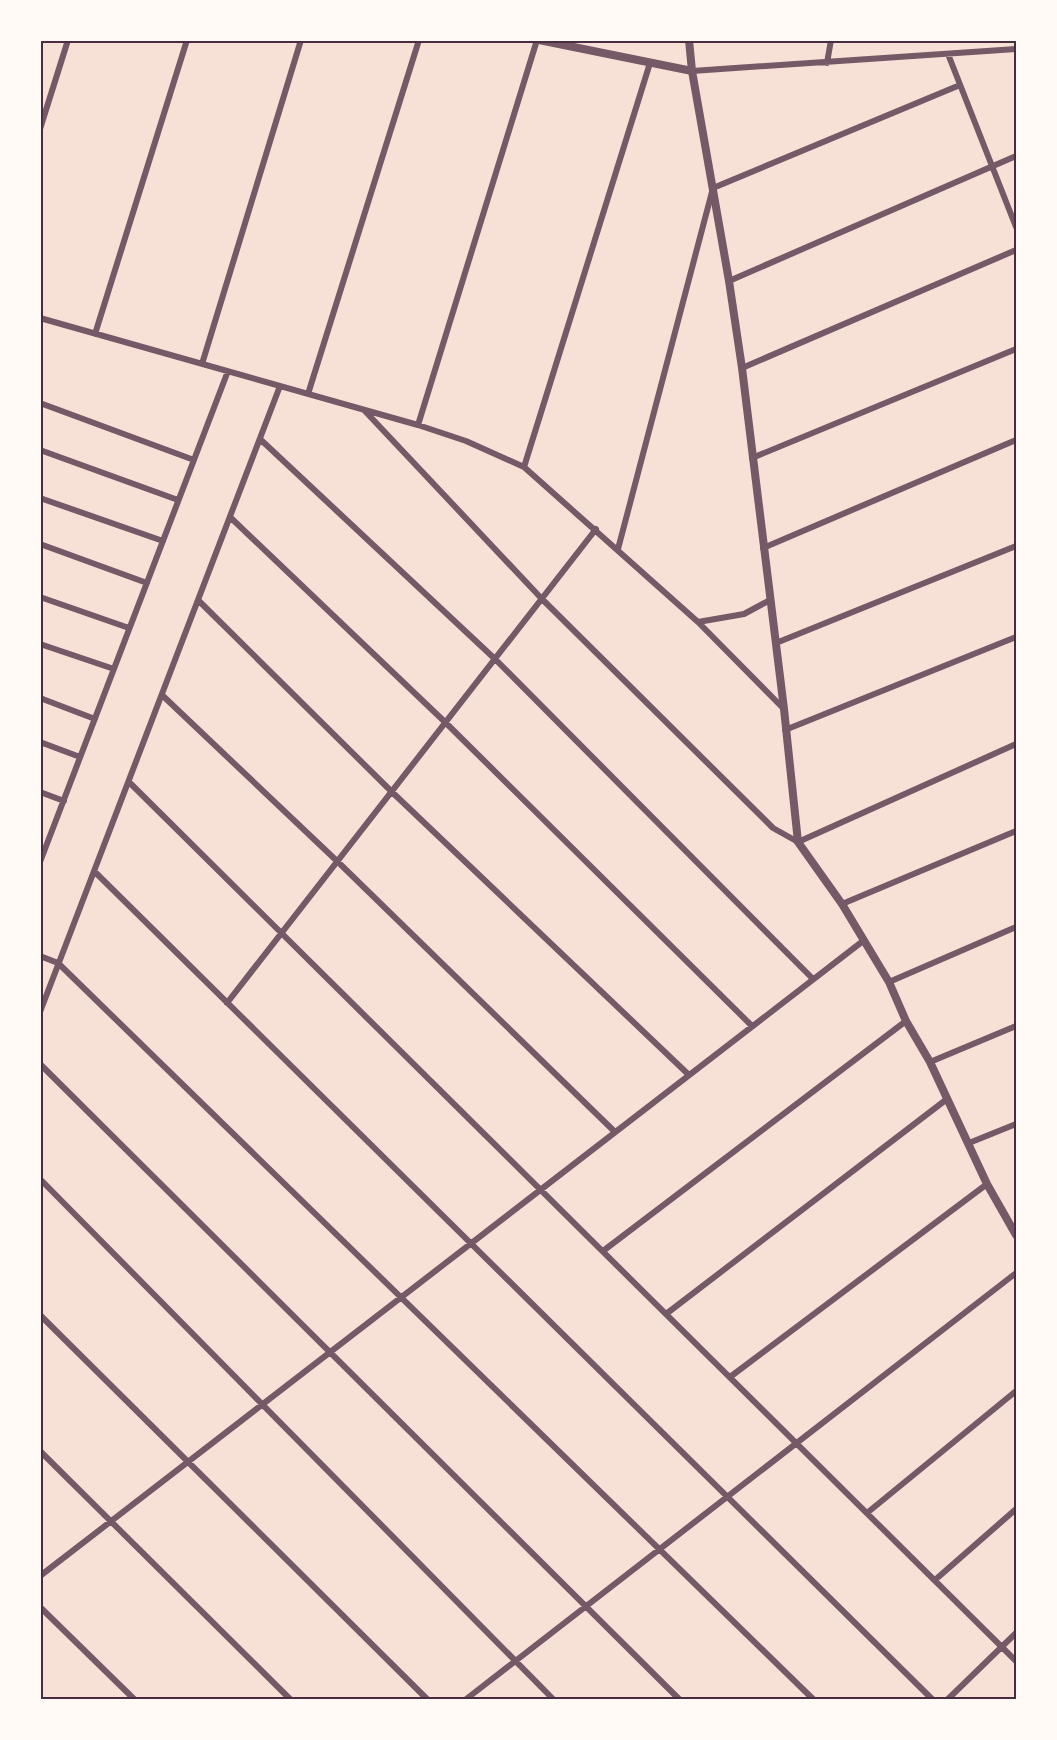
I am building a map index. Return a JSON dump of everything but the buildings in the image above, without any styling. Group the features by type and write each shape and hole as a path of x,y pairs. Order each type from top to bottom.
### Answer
{"street":[{"path":"40,129 68,40"},
{"path":"95,334 187,40"},
{"path":"202,364 301,40"},
{"path":"308,394 419,40"},
{"path":"418,425 538,40 692,71 1017,49"},
{"path":"689,40 692,71 742,368 798,842"},
{"path":"827,63 831,40"},
{"path":"948,54 1017,227"},
{"path":"524,467 650,63"},
{"path":"713,188 960,85"},
{"path":"729,281 1017,156"},
{"path":"618,549 713,188"},
{"path":"742,368 1017,250"},
{"path":"41,320 418,425 466,441 524,467 698,622 784,709"},
{"path":"752,458 1017,349"},
{"path":"40,862 228,371"},
{"path":"40,1012 280,386"},
{"path":"40,403 194,460"},
{"path":"364,410 542,599 773,828 798,842 842,904 890,982 906,1021 930,1062 987,1184 1013,1219 1017,1235"},
{"path":"260,439 495,659 813,979"},
{"path":"763,548 1017,440"},
{"path":"40,450 178,500"},
{"path":"40,498 163,541"},
{"path":"230,517 446,723 752,1026"},
{"path":"228,1003 596,529"},
{"path":"40,544 147,583"},
{"path":"776,643 1017,546"},
{"path":"40,597 129,628"},
{"path":"198,600 392,792 689,1075"},
{"path":"698,622 744,614 770,600"},
{"path":"785,730 1017,637"},
{"path":"40,644 114,669"},
{"path":"162,695 338,862 615,1132"},
{"path":"40,698 95,719"},
{"path":"40,742 80,757"},
{"path":"798,842 1017,744"},
{"path":"129,782 1017,1661"},
{"path":"40,792 64,801"},
{"path":"842,904 1017,831"},
{"path":"40,840 48,842"},
{"path":"95,872 933,1700"},
{"path":"890,982 1017,927"},
{"path":"40,1576 863,941"},
{"path":"40,956 58,963 814,1700"},
{"path":"603,1251 906,1021"},
{"path":"930,1062 1017,1026"},
{"path":"40,1065 680,1700"},
{"path":"666,1314 947,1099"},
{"path":"969,1143 1017,1124"},
{"path":"40,1179 554,1700"},
{"path":"730,1377 987,1184"},
{"path":"465,1700 1017,1273"},
{"path":"40,1315 428,1700"},
{"path":"867,1513 1017,1391"},
{"path":"40,1451 291,1700"},
{"path":"935,1580 1017,1509"},
{"path":"40,1606 135,1700"},
{"path":"948,1700 1017,1633"}]}
